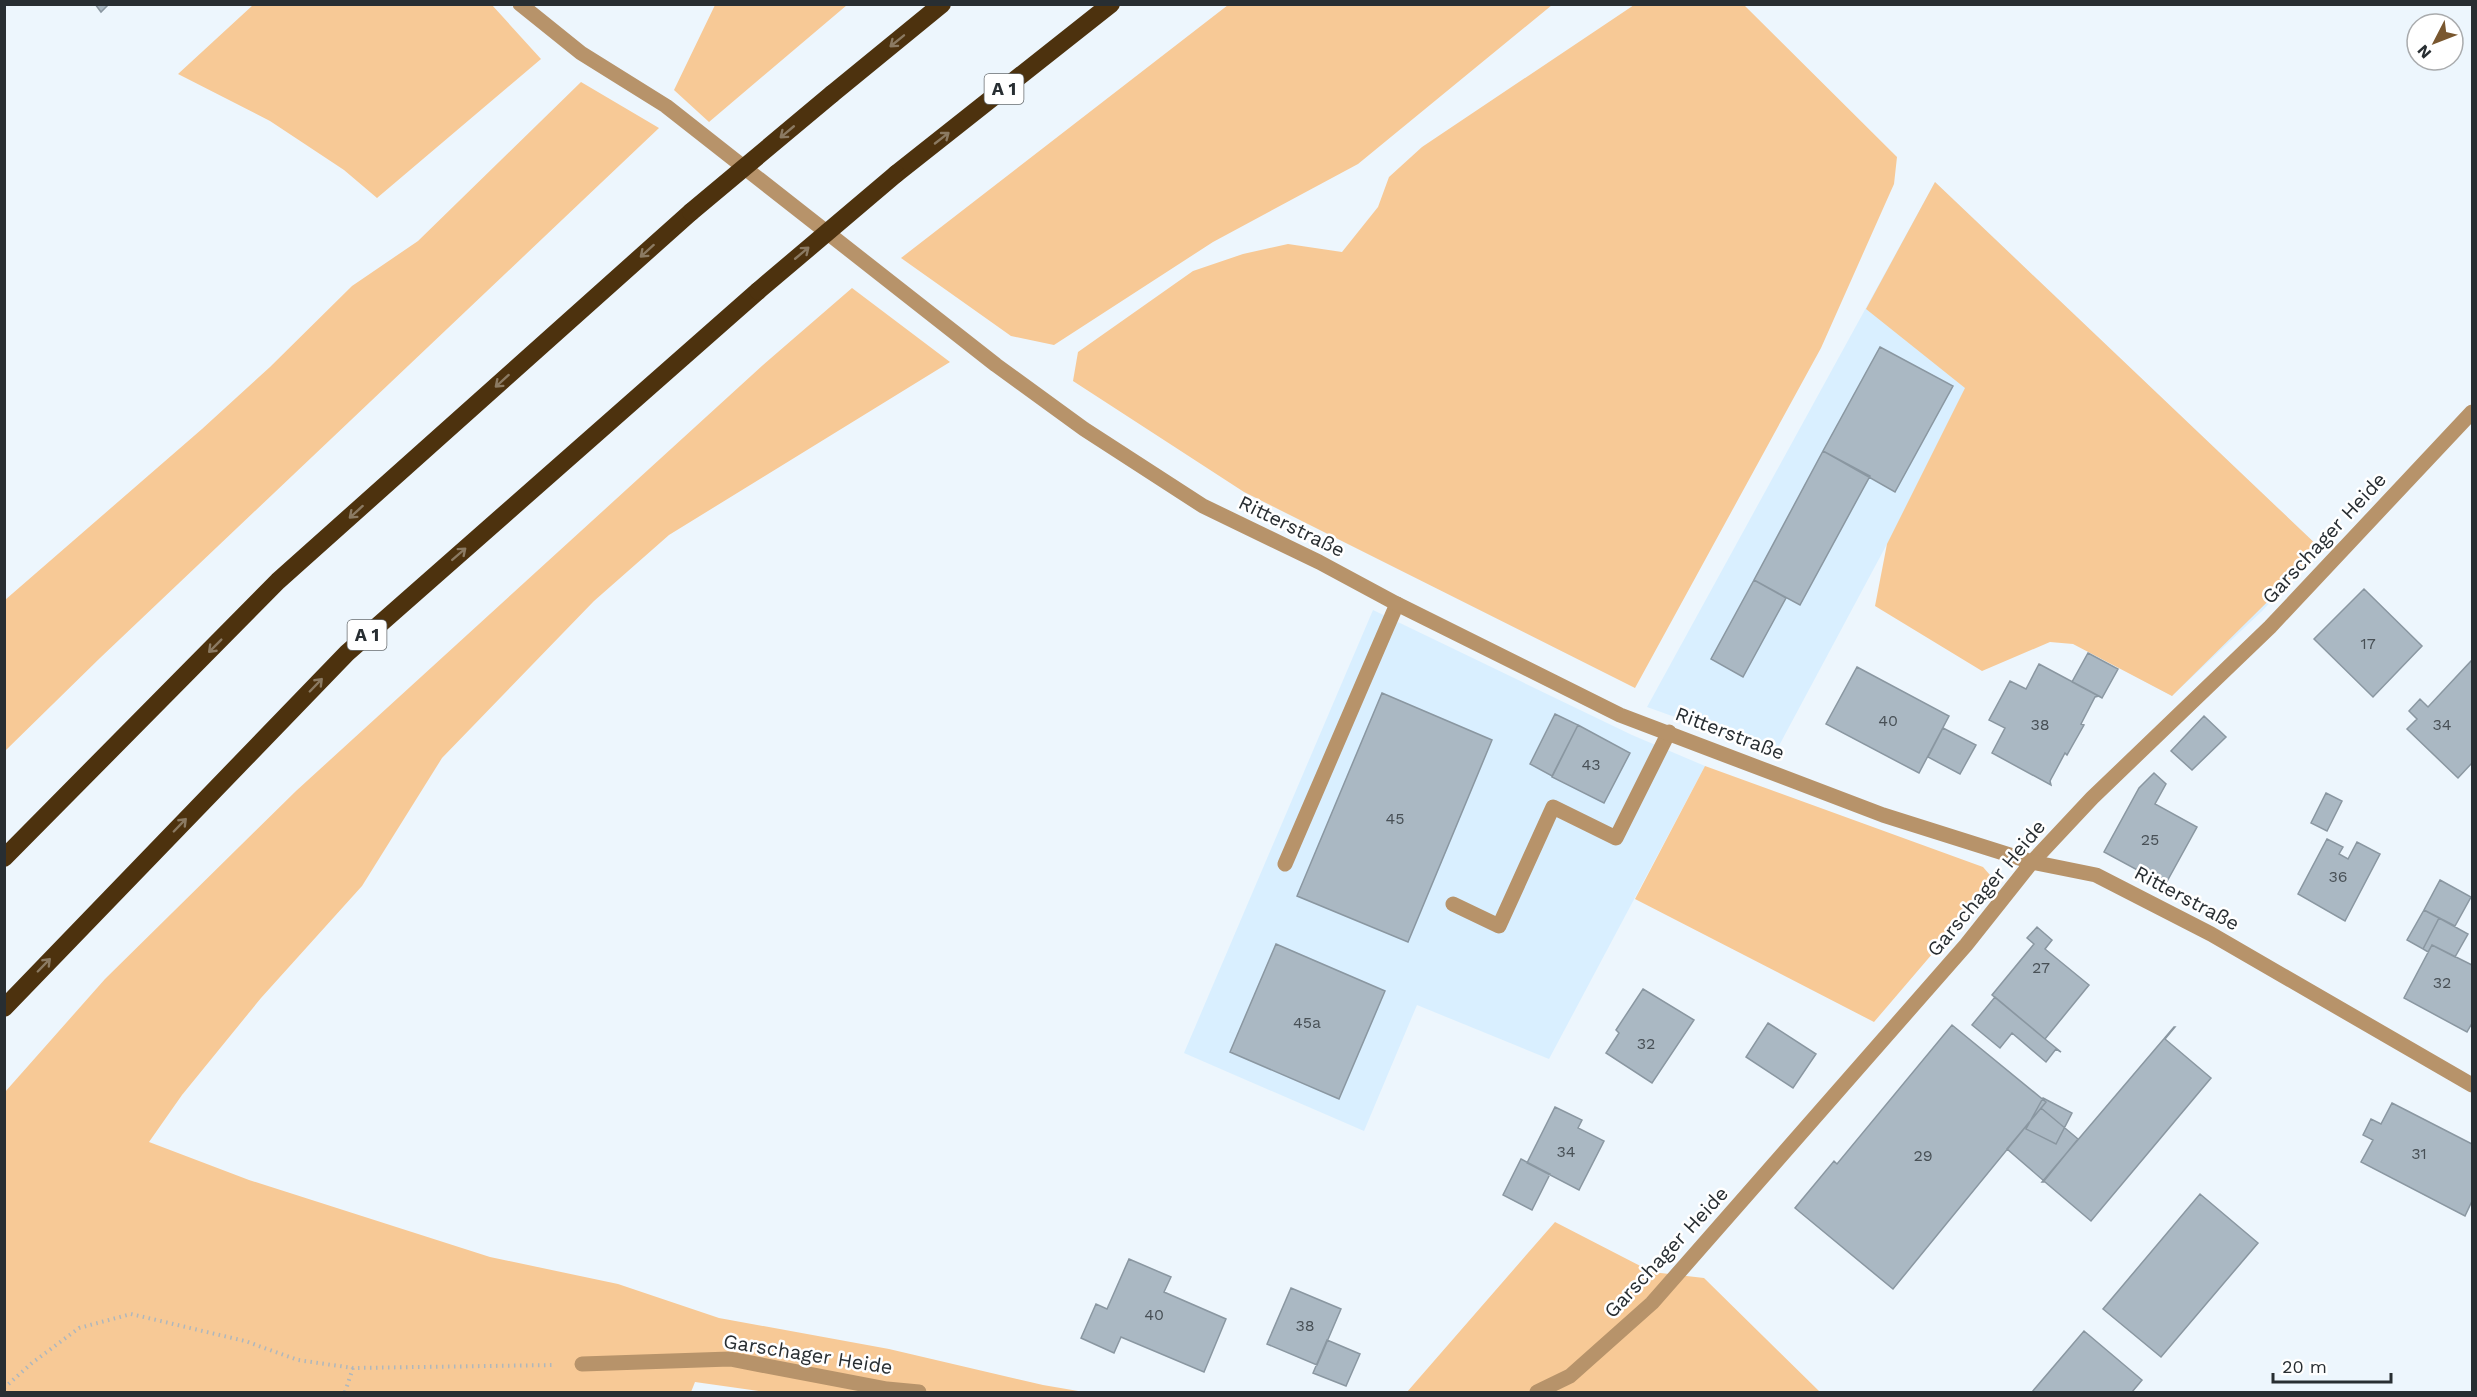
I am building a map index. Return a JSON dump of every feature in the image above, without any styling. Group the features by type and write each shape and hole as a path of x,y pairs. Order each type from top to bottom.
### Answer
{"highway":[{"path":"4,858 278,582 691,212 942,4"},
{"name":"A 1","path":"4,1008 347,653 758,291 896,174 1111,4"}],"street":[{"name":"Ritterstraße","path":"520,4 581,52 666,106 996,365 1084,429 1203,506 1319,562 1397,604 1620,715 1883,815 2032,862 2096,875 2107,880 2211,933 2472,1085"},
{"name":"Garschager Heide","path":"1537,1392 1570,1377 1652,1303 1966,945 2032,862 2092,798 2270,627 2472,412"},
{"path":"1285,864 1397,604"},
{"path":"1453,904 1499,926 1553,807 1616,838 1669,732"},
{"name":"Garschager Heide","path":"582,1364 730,1359 887,1391 919,1392"}],"path":[{"path":"4,1388 32,1363 79,1328 131,1314 245,1341 298,1360 353,1368 582,1364"},
{"path":"345,1392 353,1368"}],"shaded area":[{"path":"715,4 847,5 709,122 674,90"},
{"path":"253,5 492,5 541,59 377,198 344,170 270,121 178,74"},
{"path":"1228,5 1552,5 1358,164 1213,242 1054,345 1011,336 901,258"},
{"path":"1634,5 1744,5 1897,157 1894,184 1821,348 1635,688 1244,492 1073,381 1078,352 1193,271 1243,254 1288,244 1342,252 1378,207 1389,177 1422,147"},
{"path":"581,82 659,128 100,658 5,751 5,600 202,429 270,367 352,286 418,241"},
{"path":"1935,182 2321,549 2262,611 2172,696 1887,544 1775,753 1647,707"},
{"path":"1935,182 2321,549 2172,696 2073,644 2050,642 1982,671 1875,606 1887,544 1965,388 1866,309"},
{"path":"852,288 950,362 669,535 594,601 442,758 362,886 261,998 182,1095 149,1142 249,1180 490,1257 618,1284 719,1318 889,1349 1043,1385 1084,1392 766,1392 695,1382 691,1392 5,1392 5,1092 105,979 296,791 763,365"},
{"path":"1373,610 1632,735 1705,766 1549,1059 1417,1005 1364,1131 1184,1053"},
{"path":"1705,766 1983,867 1990,875 1992,884 1874,1022 1635,899"},
{"path":"1555,1222 1652,1272 1704,1278 1820,1392 1407,1392"}],"building":[{"path":"95,4 109,4 101,12"},
{"path":"1880,347 1953,386 1895,492 1823,451"},
{"path":"1823,451 1870,476 1800,605 1754,580"},
{"path":"1754,580 1786,598 1743,677 1711,659"},
{"path":"2364,589 2422,646 2373,697 2314,639"},
{"path":"2088,653 2118,669 2102,698 2072,682"},
{"path":"2472,660 2472,763 2458,778 2407,729 2417,719 2409,711 2420,699 2428,707"},
{"path":"2039,664 2099,696 2095,697 2081,724 2084,725 2050,781 2051,785 1992,753 2005,728 1989,720 2010,681 2026,689"},
{"path":"1857,667 1949,716 1919,773 1826,724"},
{"path":"1382,693 1492,740 1408,942 1297,896"},
{"path":"1555,714 1578,725 1552,776 1530,764"},
{"path":"2204,716 2226,737 2192,770 2171,751"},
{"path":"1578,725 1630,753 1604,803 1552,777"},
{"path":"1943,728 1976,745 1960,774 1928,757"},
{"path":"2154,773 2166,784 2155,804 2197,827 2165,885 2104,852 2139,788"},
{"path":"2326,793 2342,801 2327,831 2311,823"},
{"path":"2327,839 2343,847 2339,854 2348,859 2357,842 2380,854 2345,921 2298,894"},
{"path":"2440,880 2471,897 2455,926 2424,910"},
{"path":"2424,910 2439,918 2423,949 2407,940"},
{"path":"2439,918 2468,934 2455,957 2432,945 2428,952 2423,949"},
{"path":"2037,927 2052,940 2045,949 2089,985 2045,1039 1992,995 2034,944 2027,938"},
{"path":"1276,944 1385,991 1339,1099 1230,1052"},
{"path":"2432,945 2472,965 2472,1026 2467,1032 2404,998"},
{"path":"1643,989 1694,1020 1652,1083 1606,1053 1619,1033 1616,1030"},
{"path":"1995,997 2061,1052 2056,1049 2046,1062 2012,1033 2000,1048 1972,1025"},
{"path":"1768,1023 1816,1054 1793,1088 1746,1057"},
{"path":"1952,1025 2046,1102 1893,1289 1795,1208 1834,1161 1837,1164"},
{"path":"2174,1027 2165,1039 2211,1078 2091,1221 2045,1182 2042,1182"},
{"path":"2043,1098 2072,1113 2056,1144 2026,1129"},
{"path":"2392,1103 2472,1144 2472,1201 2465,1216 2361,1162 2373,1140 2363,1135 2371,1119 2381,1124"},
{"path":"1555,1107 1582,1120 1578,1128 1604,1141 1579,1190 1527,1163"},
{"path":"2041,1108 2078,1139 2044,1181 2007,1149"},
{"path":"1521,1159 1550,1174 1532,1210 1503,1195"},
{"path":"2200,1194 2258,1243 2161,1357 2103,1309"},
{"path":"1129,1259 1171,1277 1164,1292 1226,1319 1204,1372 1121,1337 1114,1353 1081,1338 1096,1304 1107,1309"},
{"path":"1291,1288 1341,1309 1317,1365 1267,1344"},
{"path":"2084,1331 2142,1380 2132,1392 2032,1392"},
{"path":"1327,1340 1360,1354 1346,1386 1313,1373"}]}
